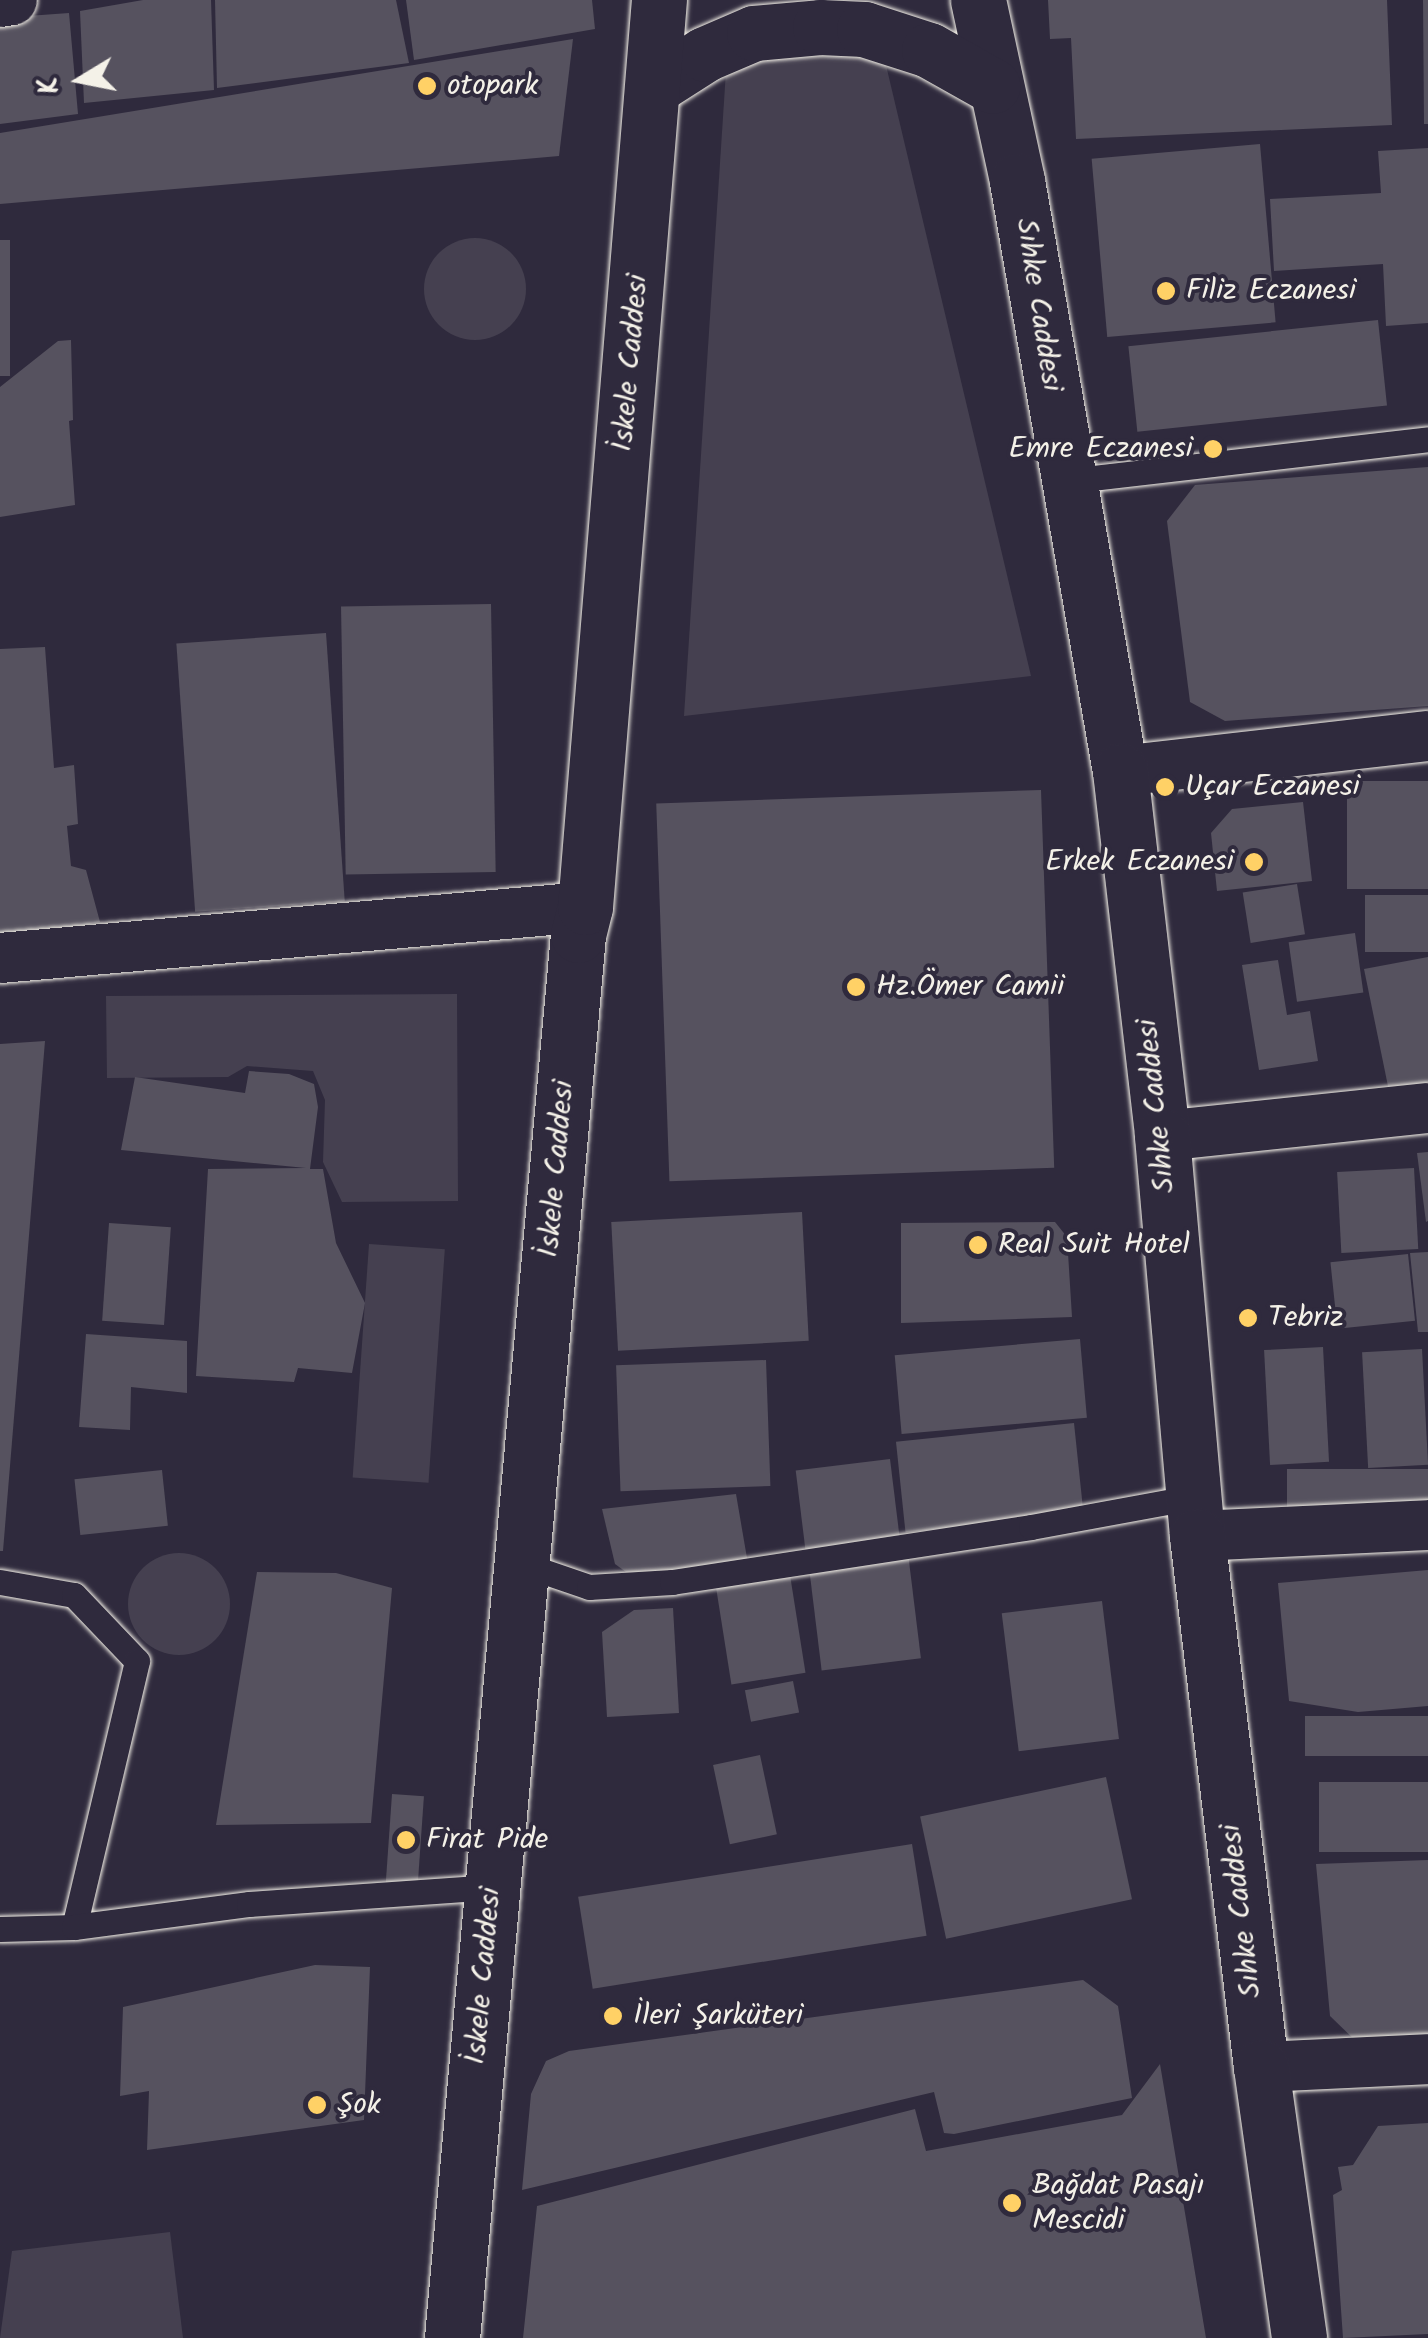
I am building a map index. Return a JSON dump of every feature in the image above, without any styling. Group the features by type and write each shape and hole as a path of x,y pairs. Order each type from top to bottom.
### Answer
{"main road":[{"name":"İskele Caddesi","path":"452,2338 582,921 655,86 659,0"},
{"name":"Sıhke Caddesi","path":"978,0 993,86 1017,181 1120,771 1162,1136 1196,1516 1261,2067 1300,2338"},
{"path":"655,86 705,54 754,34 820,27 864,29 929,50 993,86"}],"street":[{"path":"0,2 12,0"},
{"path":"1120,771 1428,736"},
{"path":"0,958 582,921"},
{"path":"0,978 582,921"},
{"path":"1162,1136 1428,1108"},
{"path":"1196,1516 1428,1526"},
{"path":"1261,2067 1428,2059"}],"lane":[{"path":"1067,482 1428,439"},
{"path":"522,1564 589,1587 672,1582 1031,1528 1196,1516"},
{"path":"0,1582 74,1594 137,1660 74,1927"},
{"path":"0,1929 74,1927 249,1904 492,1887"}],"shaded area":[{"path":"791,45 885,61 1031,676 684,716 726,71"},
{"path":"475,238 494,242 511,253 522,270 526,289 522,308 511,325 494,336 475,340 456,336 439,325 428,308 424,289 428,270 439,253 456,242"},
{"path":"457,994 458,1201 342,1202 323,1162 325,1100 313,1071 247,1066 228,1077 107,1078 106,996"},
{"path":"369,1244 445,1249 428,1483 353,1477"},
{"path":"179,1553 198,1557 215,1568 226,1585 230,1604 226,1623 215,1640 198,1651 179,1655 160,1651 143,1640 132,1623 128,1604 132,1585 143,1568 160,1557"},
{"path":"170,2232 183,2338 0,2338 12,2251"}],"building":[{"path":"143,0 211,0 214,90 84,103 80,11"},
{"path":"215,0 396,0 409,63 217,88"},
{"path":"406,0 592,0 595,29 414,60"},
{"path":"1048,0 1387,0 1392,125 1076,139 1071,38 1050,39"},
{"path":"1423,0 1428,0 1428,124 1424,124"},
{"path":"69,13 78,114 0,124 0,18"},
{"name":"otopark","path":"573,39 559,156 0,204 0,133"},
{"path":"1260,144 1276,322 1107,337 1092,159"},
{"path":"1428,148 1428,323 1386,326 1383,264 1274,271 1270,199 1381,193 1378,151"},
{"path":"0,240 10,240 10,376 0,376"},
{"path":"1378,320 1387,406 1137,432 1128,346"},
{"path":"71,340 73,420 69,421 75,505 0,517 0,387 58,341"},
{"path":"1428,467 1428,706 1225,721 1190,702 1167,521 1195,485"},
{"path":"491,604 496,872 346,875 341,607"},
{"path":"326,633 345,901 195,912 176,643"},
{"path":"45,647 54,768 74,765 78,824 67,826 71,866 86,870 100,922 0,941 0,649"},
{"path":"1347,781 1428,781 1428,889 1347,889"},
{"name":"Hz.Ömer Camii","path":"1041,790 1054,1168 669,1181 656,803"},
{"path":"1303,802 1312,881 1217,891 1211,833 1232,809"},
{"path":"1297,884 1305,934 1251,943 1243,893"},
{"path":"1365,895 1428,895 1428,952 1365,952"},
{"path":"1355,933 1363,992 1297,1002 1289,942"},
{"path":"1428,957 1428,1087 1389,1091 1364,969"},
{"path":"1278,960 1287,1015 1310,1011 1318,1061 1259,1070 1242,965"},
{"path":"45,1041 3,1551 0,1551 0,1044"},
{"path":"249,1071 289,1074 314,1084 318,1107 310,1169 323,1169 336,1243 365,1303 352,1373 298,1368 294,1382 196,1376 208,1169 306,1168 121,1150 135,1077 245,1093"},
{"path":"1428,1152 1428,1221 1426,1222 1417,1153"},
{"path":"1414,1168 1418,1249 1341,1253 1337,1172"},
{"path":"802,1212 809,1341 618,1351 611,1222"},
{"path":"1055,1222 1067,1237 1072,1317 901,1323 901,1223"},
{"path":"109,1223 171,1227 164,1325 102,1321"},
{"path":"1428,1252 1428,1332 1418,1332 1410,1253"},
{"path":"1408,1254 1415,1321 1337,1329 1330,1262"},
{"path":"86,1334 187,1341 187,1393 131,1387 130,1430 79,1427"},
{"path":"1080,1339 1087,1418 902,1434 895,1355"},
{"path":"1323,1347 1329,1462 1270,1465 1264,1350"},
{"path":"1422,1349 1428,1465 1368,1468 1362,1352"},
{"path":"766,1360 770,1486 620,1491 616,1365"},
{"path":"1074,1423 1084,1514 905,1532 896,1442"},
{"path":"890,1459 900,1541 806,1553 796,1471"},
{"path":"1287,1469 1428,1469 1428,1509 1287,1509"},
{"path":"162,1470 168,1526 80,1535 74,1479"},
{"path":"736,1494 748,1564 669,1575 626,1572 615,1564 602,1509"},
{"path":"908,1553 921,1658 822,1670 809,1565"},
{"path":"1428,1570 1428,1706 1358,1712 1289,1701 1278,1583"},
{"path":"257,1572 336,1573 392,1588 371,1823 216,1825"},
{"path":"790,1575 805,1673 731,1685 716,1587"},
{"path":"1102,1601 1119,1739 1019,1751 1002,1613"},
{"path":"673,1608 679,1713 607,1717 602,1632 634,1610"},
{"path":"793,1681 799,1712 751,1722 745,1690"},
{"path":"1305,1716 1428,1716 1428,1756 1305,1756"},
{"path":"760,1755 777,1834 730,1844 713,1765"},
{"path":"1106,1777 1132,1899 946,1939 920,1817"},
{"path":"1319,1782 1428,1782 1428,1852 1319,1852"},
{"name":"Firat Pide","path":"392,1794 424,1796 418,1887 386,1885"},
{"path":"912,1844 927,1936 593,1989 578,1897"},
{"path":"1428,1860 1428,2038 1360,2045 1330,2016 1316,1864"},
{"path":"315,1965 370,1967 364,2120 147,2150 149,2091 120,2096 123,2007"},
{"path":"1083,1980 1118,2006 1132,2098 954,2134 944,2133 934,2092 522,2190 531,2094 546,2061 569,2051"},
{"path":"1160,2064 1206,2338 523,2338 537,2206 915,2109 926,2151 1122,2115"},
{"path":"1428,2123 1428,2334 1343,2338 1333,2195 1342,2190 1338,2167 1353,2165 1378,2126"}],"place":[{"name":"otopark","path":"427,86"},
{"name":"Filiz Eczanesi","path":"1166,291"},
{"name":"Emre Eczanesi","path":"1213,449"},
{"name":"Uçar Eczanesi","path":"1165,787"},
{"name":"Erkek Eczanesi","path":"1254,862"},
{"name":"Hz.Ömer Camii","path":"856,987"},
{"name":"Real Suit Hotel","path":"978,1245"},
{"name":"Tebriz","path":"1248,1318"},
{"name":"Firat Pide","path":"406,1840"},
{"name":"İleri Şarküteri","path":"613,2016"},
{"name":"Şok","path":"317,2105"},
{"name":"Bağdat Pasajı Mescidi","path":"1012,2203"}]}
